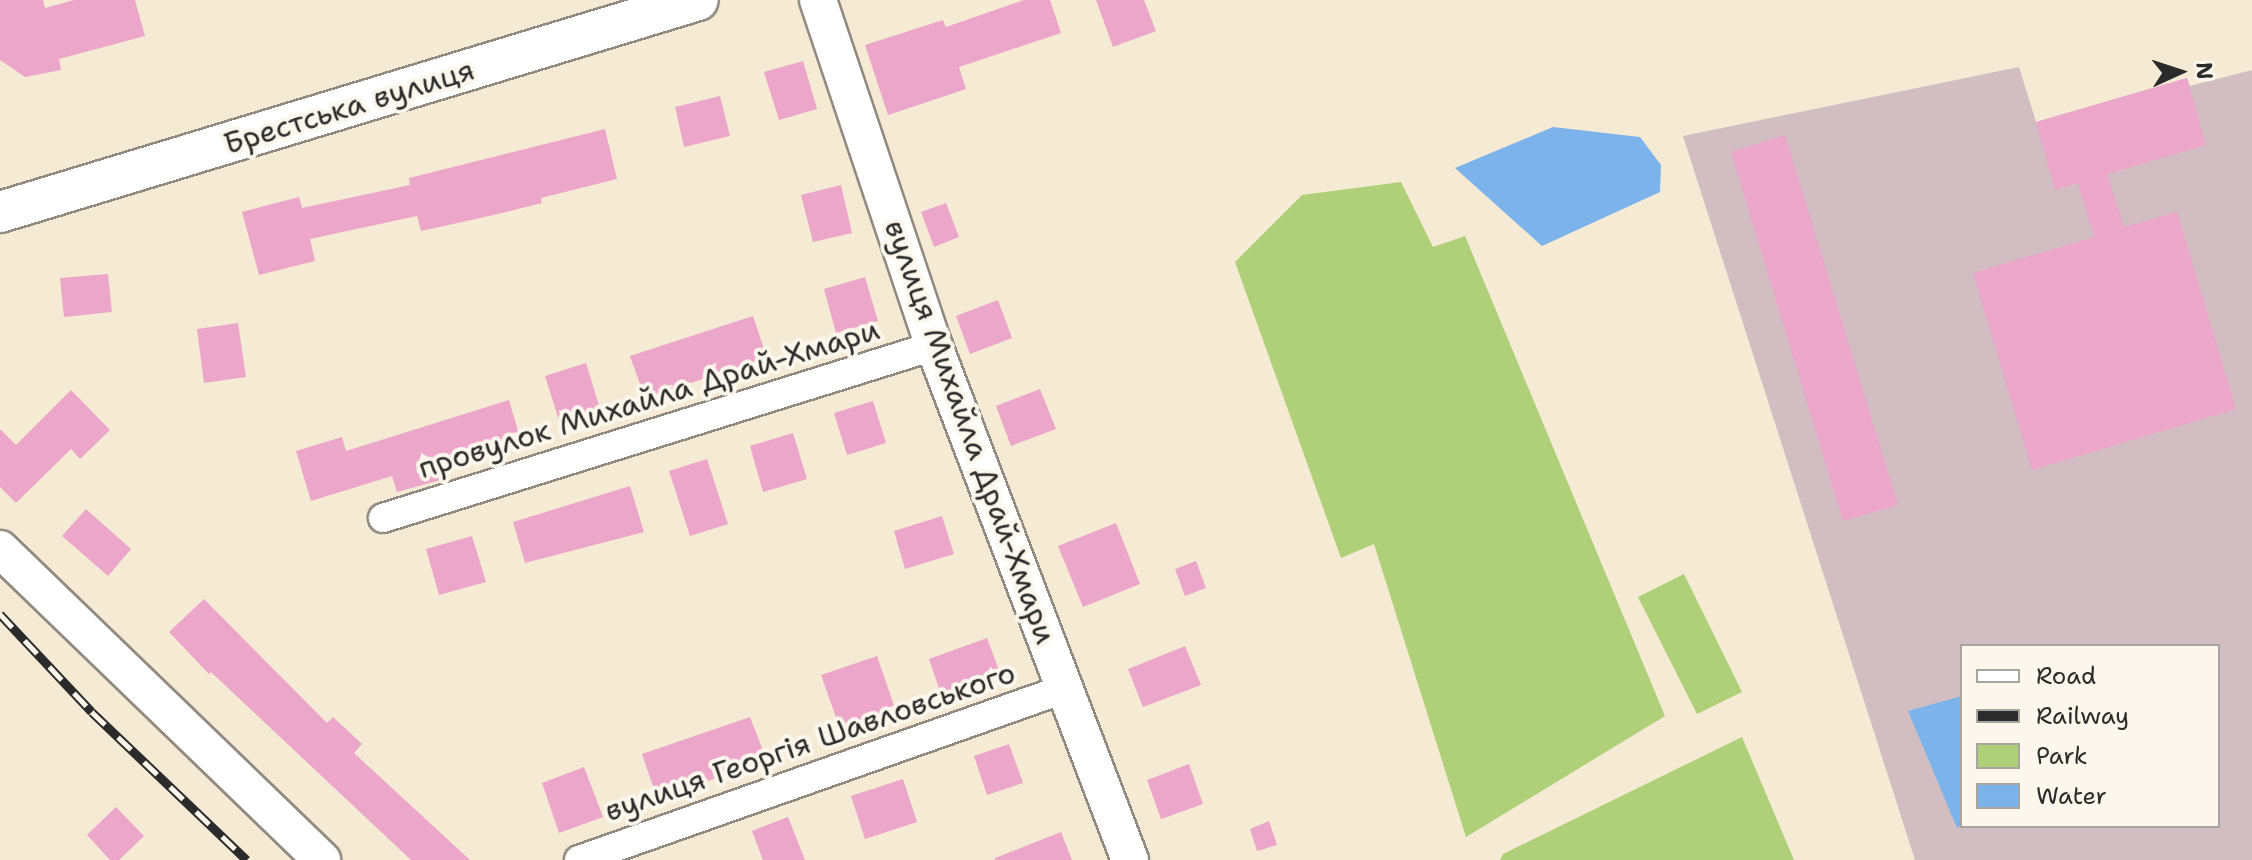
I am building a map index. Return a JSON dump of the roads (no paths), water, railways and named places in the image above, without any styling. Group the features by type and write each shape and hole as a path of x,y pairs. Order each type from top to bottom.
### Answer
{"highway":[{"name":"Брестська вулиця","path":"0,212 698,0"}],"main road":[{"name":"вулиця Михайла Драй-Хмари","path":"818,0 934,346 1130,860"},
{"path":"0,549 322,860"}],"street":[{"name":"провулок Михайла Драй-Хмари","path":"383,518 934,346"},
{"name":"вулиця Георгія Шавловського","path":"579,860 1064,689"}],"water":[{"path":"1553,127 1640,137 1661,165 1660,192 1542,246 1455,168"},
{"path":"1960,697 1960,826 1957,828 1908,711"}],"railway":[{"path":"0,614 92,712 247,860"}]}
